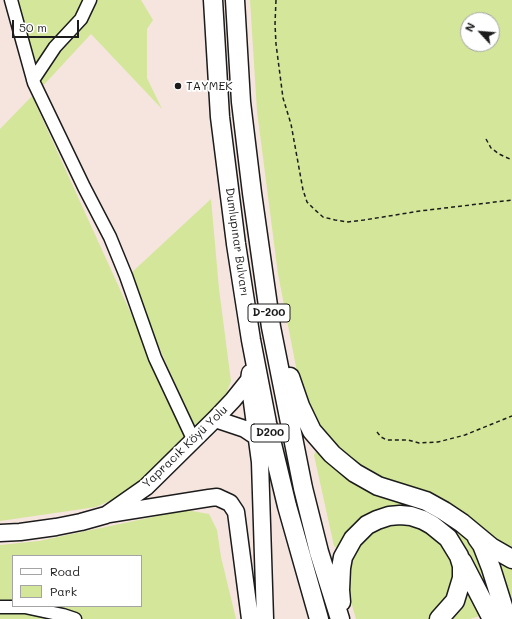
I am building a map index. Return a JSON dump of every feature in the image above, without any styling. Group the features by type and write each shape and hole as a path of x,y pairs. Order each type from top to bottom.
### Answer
{"highway":[{"name":"Dumlupınar Bulvarı","path":"213,0 220,117 236,244 251,340 267,424 287,506 319,619"},
{"name":"Dumlupınar Bulvarı","path":"235,0 241,102 271,327 303,488 340,619"},
{"path":"271,327 312,431 332,454 355,473 378,486 426,501 444,510 491,547 512,558"},
{"path":"343,619 340,590 343,557 353,539 367,525 389,516 400,515 423,520 448,538 469,574 499,617"},
{"path":"473,533 482,545 498,587 499,617"},
{"path":"439,619 455,600 459,589 462,578 462,566 458,556"}],"main road":[{"path":"251,340 249,380 260,462 265,619"},
{"name":"Yapracık Köyü Yolu","path":"0,533 56,527 106,515 146,486 215,419 249,380"},
{"path":"215,419 245,429 257,437"},
{"path":"106,515 217,497 230,503 236,512 250,619"}],"street":[{"path":"11,0 33,80 84,187 110,236 155,358 194,440"},
{"path":"33,80 55,47 81,19 90,0"},
{"path":"0,607 12,607"},
{"path":"29,607 75,619"}],"path":[{"path":"276,0 276,44 283,98 292,130 303,190 307,202 314,209 324,217 348,222 420,211 512,200"},
{"path":"486,138 491,148 499,154 512,160"},
{"path":"377,432 381,437 387,440 408,440 419,443 438,442 465,435 512,416"}],"green space":[{"path":"17,0 141,0 153,20 147,29 147,78 162,109 91,34 40,89"},
{"path":"250,0 512,0 512,552 390,481 371,473 356,464 335,447 315,422 298,377 278,274 257,111"},
{"path":"32,96 188,439 129,492 96,507 0,521 0,129"},
{"path":"211,199 219,289 231,381 224,400 194,427 145,315 130,274"},
{"path":"316,451 318,451 325,460 347,479 371,492 427,512 441,519 459,532 473,545 498,609 464,555 402,509 338,549 334,546 314,455"},
{"path":"186,510 209,514 217,530 221,557 236,619 0,619 0,545 39,541"},
{"path":"393,522 423,527 442,542 454,564 453,590 433,619 356,619 349,595 346,575 348,560 368,533"},
{"path":"494,556 512,566 512,605"},
{"path":"467,582 483,615 470,619 451,619 458,610"}],"place":[{"name":"TAYMEK","path":"178,86"}]}
